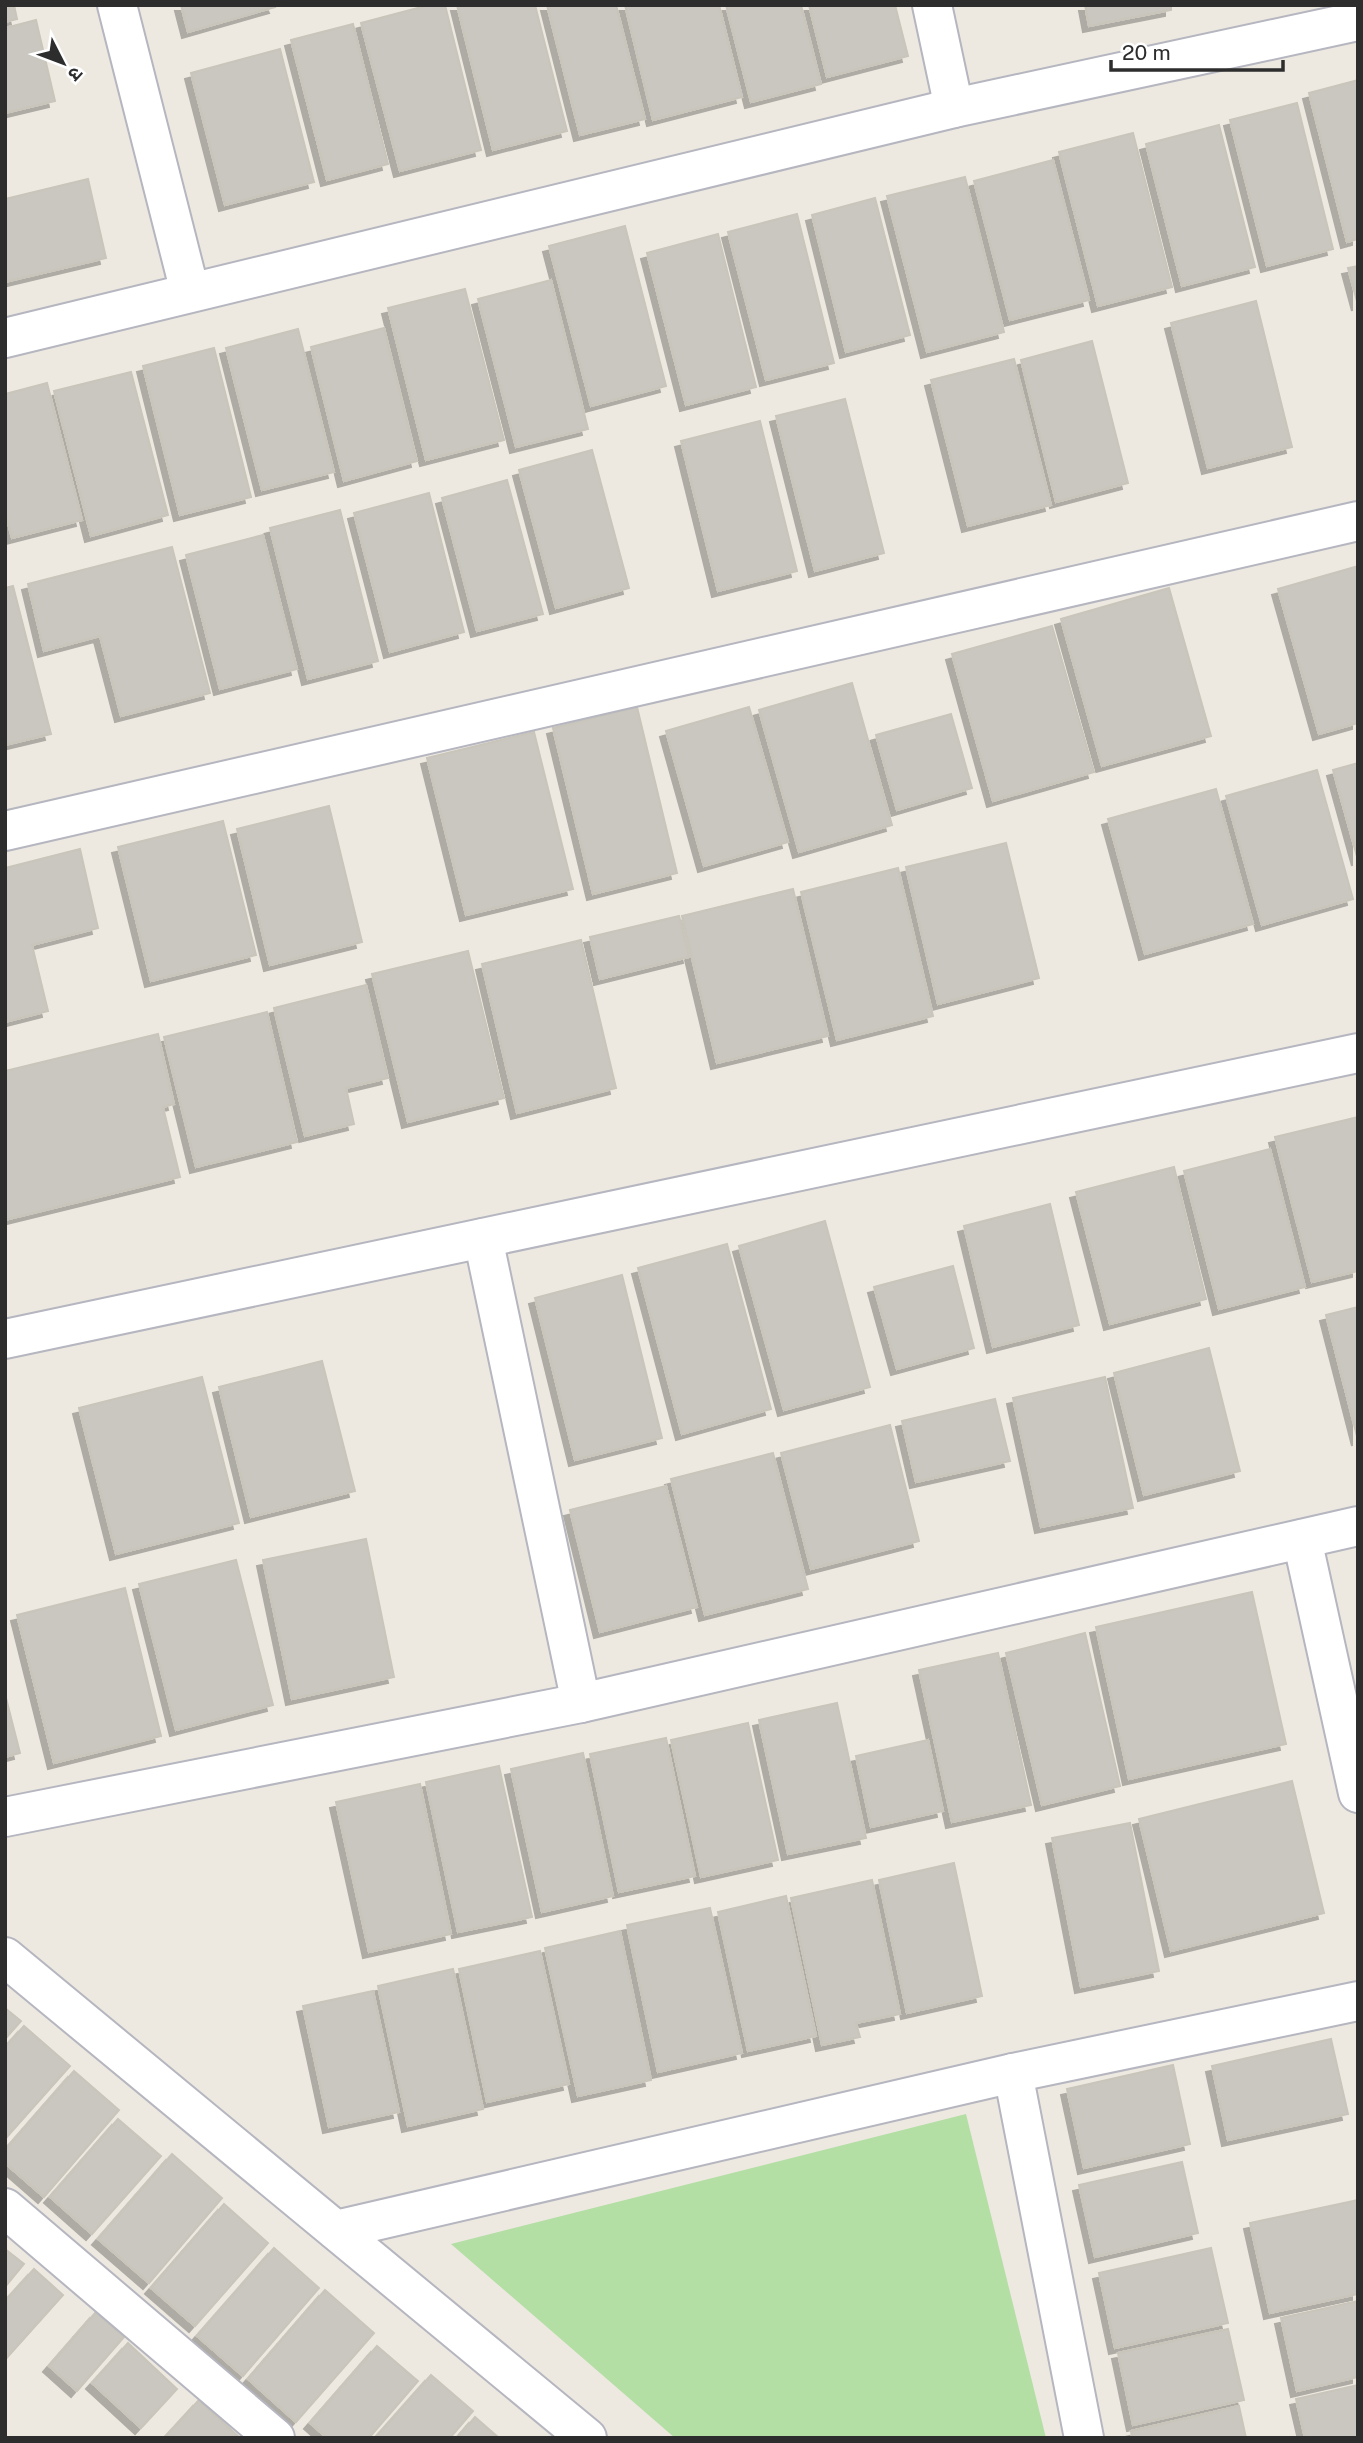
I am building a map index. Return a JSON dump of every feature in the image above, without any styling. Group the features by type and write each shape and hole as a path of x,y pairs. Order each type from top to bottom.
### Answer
{"street":[{"path":"117,5 190,292"},
{"path":"932,5 954,108"},
{"path":"5,338 954,108 1358,21"},
{"path":"5,831 1358,522"},
{"path":"5,1339 1358,1053"},
{"path":"483,1238 580,1703"},
{"path":"5,1816 580,1703 1358,1526"},
{"path":"1302,1539 1358,1793"},
{"path":"5,1957 587,2438"},
{"path":"336,2230 1013,2073 1358,2001"},
{"path":"1013,2073 1084,2438"},
{"path":"5,2208 275,2438"}],"green space":[{"path":"966,2114 1046,2438 675,2438 451,2244"}],"building":[{"path":"5,5 14,5 17,19 5,22"},
{"path":"181,5 274,5 275,7 188,32"},
{"path":"429,5 445,5 481,150 400,171 361,23"},
{"path":"457,5 535,5 567,131 493,150"},
{"path":"547,5 616,5 645,119 580,135"},
{"path":"625,5 719,5 742,97 653,120"},
{"path":"726,5 801,5 821,84 751,102"},
{"path":"809,5 895,5 908,56 827,77"},
{"path":"1085,5 1171,5 1171,10 1089,26"},
{"path":"36,20 55,101 5,113 5,28"},
{"path":"353,24 388,164 327,180 291,40"},
{"path":"280,49 314,182 225,205 191,73"},
{"path":"1358,80 1358,239 1347,242 1309,93"},
{"path":"1297,103 1333,249 1267,266 1230,120"},
{"path":"1219,125 1255,267 1182,286 1146,144"},
{"path":"1133,133 1172,287 1098,306 1059,152"},
{"path":"1053,160 1089,300 1010,320 974,181"},
{"path":"965,177 1004,332 927,352 887,196"},
{"path":"88,179 106,258 5,282 5,199"},
{"path":"875,198 910,335 846,352 812,215"},
{"path":"797,214 834,363 766,380 728,232"},
{"path":"625,226 666,386 591,406 549,246"},
{"path":"718,234 756,387 686,405 647,253"},
{"path":"1358,266 1358,305 1348,268"},
{"path":"551,280 588,429 516,447 478,299"},
{"path":"465,289 504,440 426,460 388,308"},
{"path":"1256,301 1292,447 1208,468 1171,323"},
{"path":"384,328 417,461 344,481 311,347"},
{"path":"298,329 334,472 262,490 226,348"},
{"path":"1092,341 1128,483 1056,502 1021,360"},
{"path":"214,348 251,497 180,515 143,366"},
{"path":"1014,359 1051,505 968,526 931,380"},
{"path":"131,372 168,515 91,536 54,391"},
{"path":"47,383 82,520 12,538 5,512 5,394"},
{"path":"845,399 884,553 815,571 776,416"},
{"path":"760,421 797,571 718,591 681,441"},
{"path":"592,450 629,588 556,608 519,470"},
{"path":"507,480 543,614 477,631 442,498"},
{"path":"429,493 464,632 390,652 354,513"},
{"path":"340,510 378,661 308,679 270,528"},
{"path":"263,535 297,669 220,689 186,555"},
{"path":"172,547 210,693 121,716 100,636 44,651 28,584"},
{"path":"1358,566 1358,723 1319,734 1278,589"},
{"path":"13,586 51,734 5,745 5,588"},
{"path":"1169,588 1211,736 1102,766 1061,619"},
{"path":"1052,626 1094,772 993,801 952,654"},
{"path":"852,683 892,825 799,852 759,710"},
{"path":"637,707 677,873 593,894 553,728"},
{"path":"749,707 788,842 704,866 666,731"},
{"path":"951,714 972,788 897,810 876,735"},
{"path":"534,732 573,889 466,915 427,758"},
{"path":"1358,763 1358,860 1333,770"},
{"path":"1317,770 1353,899 1262,925 1226,796"},
{"path":"1216,789 1253,924 1145,954 1108,819"},
{"path":"329,806 362,942 270,965 237,829"},
{"path":"223,821 256,955 151,981 118,847"},
{"path":"1006,843 1039,978 938,1004 906,867"},
{"path":"80,849 98,928 32,945 48,1011 5,1022 5,868"},
{"path":"898,868 933,1016 837,1040 801,892"},
{"path":"793,889 828,1036 717,1063 682,916"},
{"path":"679,916 689,957 600,979 590,937"},
{"path":"581,940 616,1088 517,1113 482,964"},
{"path":"468,951 504,1098 408,1122 372,974"},
{"path":"366,985 388,1078 346,1088 354,1124 305,1136 274,1008"},
{"path":"267,1012 297,1142 196,1167 164,1037"},
{"path":"158,1034 174,1104 163,1107 180,1177 5,1220 5,1071"},
{"path":"1358,1117 1358,1271 1312,1282 1275,1137"},
{"path":"1270,1149 1305,1287 1219,1309 1184,1171"},
{"path":"1174,1167 1206,1299 1110,1324 1076,1192"},
{"path":"1050,1204 1079,1325 993,1347 964,1226"},
{"path":"825,1221 870,1387 784,1410 739,1246"},
{"path":"727,1244 771,1409 682,1434 638,1268"},
{"path":"953,1266 974,1348 897,1369 874,1287"},
{"path":"622,1275 662,1438 575,1460 535,1298"},
{"path":"1358,1307 1358,1440 1326,1315"},
{"path":"1209,1348 1240,1471 1144,1495 1114,1373"},
{"path":"322,1361 355,1491 251,1517 219,1387"},
{"path":"202,1377 239,1523 116,1554 79,1408"},
{"path":"1105,1377 1133,1508 1041,1527 1013,1398"},
{"path":"995,1399 1010,1461 916,1482 902,1421"},
{"path":"890,1425 919,1541 811,1569 781,1453"},
{"path":"773,1453 808,1589 705,1615 671,1479"},
{"path":"666,1486 697,1607 600,1632 570,1510"},
{"path":"366,1539 394,1677 292,1699 263,1560"},
{"path":"236,1560 273,1705 176,1730 139,1584"},
{"path":"125,1588 161,1736 54,1763 17,1615"},
{"path":"1252,1592 1286,1744 1129,1779 1096,1627"},
{"path":"1085,1633 1120,1786 1042,1805 1006,1653"},
{"path":"998,1653 1031,1805 952,1822 919,1670"},
{"path":"5,1694 20,1753 5,1757"},
{"path":"837,1703 866,1838 788,1854 759,1720"},
{"path":"748,1723 778,1860 701,1877 671,1740"},
{"path":"666,1738 695,1876 619,1892 590,1754"},
{"path":"928,1740 943,1811 871,1827 856,1756"},
{"path":"583,1753 613,1896 542,1912 511,1769"},
{"path":"499,1766 532,1917 458,1932 426,1782"},
{"path":"1292,1781 1324,1913 1171,1951 1139,1819"},
{"path":"420,1784 451,1934 369,1952 336,1802"},
{"path":"1130,1823 1159,1971 1081,1987 1052,1838"},
{"path":"954,1863 982,1996 907,2013 879,1880"},
{"path":"872,1880 900,2014 856,2023 860,2037 822,2045 791,1898"},
{"path":"786,1896 816,2036 748,2051 718,1912"},
{"path":"710,1908 742,2053 658,2072 627,1925"},
{"path":"620,1931 651,2080 578,2096 545,1948"},
{"path":"540,1951 569,2084 487,2102 459,1969"},
{"path":"453,1969 483,2109 408,2126 378,1986"},
{"path":"373,1991 399,2112 329,2127 303,2006"},
{"path":"5,2008 21,2021 5,2039"},
{"path":"24,2026 70,2066 5,2139 5,2047"},
{"path":"1331,2039 1348,2114 1228,2140 1212,2066"},
{"path":"1173,2065 1190,2144 1084,2168 1067,2089"},
{"path":"74,2071 119,2110 44,2197 5,2163 5,2150"},
{"path":"118,2119 161,2156 92,2234 50,2197"},
{"path":"172,2154 222,2198 149,2283 98,2239"},
{"path":"1182,2162 1198,2233 1095,2257 1079,2185"},
{"path":"1358,2200 1358,2294 1270,2313 1250,2223"},
{"path":"224,2204 268,2243 195,2326 151,2288"},
{"path":"274,2248 319,2288 243,2376 197,2336"},
{"path":"1211,2248 1228,2323 1115,2348 1099,2273"},
{"path":"5,2249 24,2264 5,2287"},
{"path":"34,2269 63,2295 5,2360 5,2301"},
{"path":"325,2290 374,2333 296,2422 248,2379"},
{"path":"1358,2301 1358,2377 1297,2391 1281,2318"},
{"path":"96,2312 124,2337 77,2391 49,2366"},
{"path":"1228,2329 1244,2400 1133,2425 1118,2353"},
{"path":"128,2343 177,2389 141,2428 92,2383"},
{"path":"377,2346 418,2381 369,2438 327,2438 310,2423"},
{"path":"431,2375 473,2411 450,2438 375,2438"},
{"path":"1358,2385 1358,2438 1305,2438 1296,2399"},
{"path":"199,2400 240,2438 164,2438"},
{"path":"1239,2406 1246,2438 1132,2438 1131,2431"},
{"path":"475,2417 499,2438 457,2438"}]}
